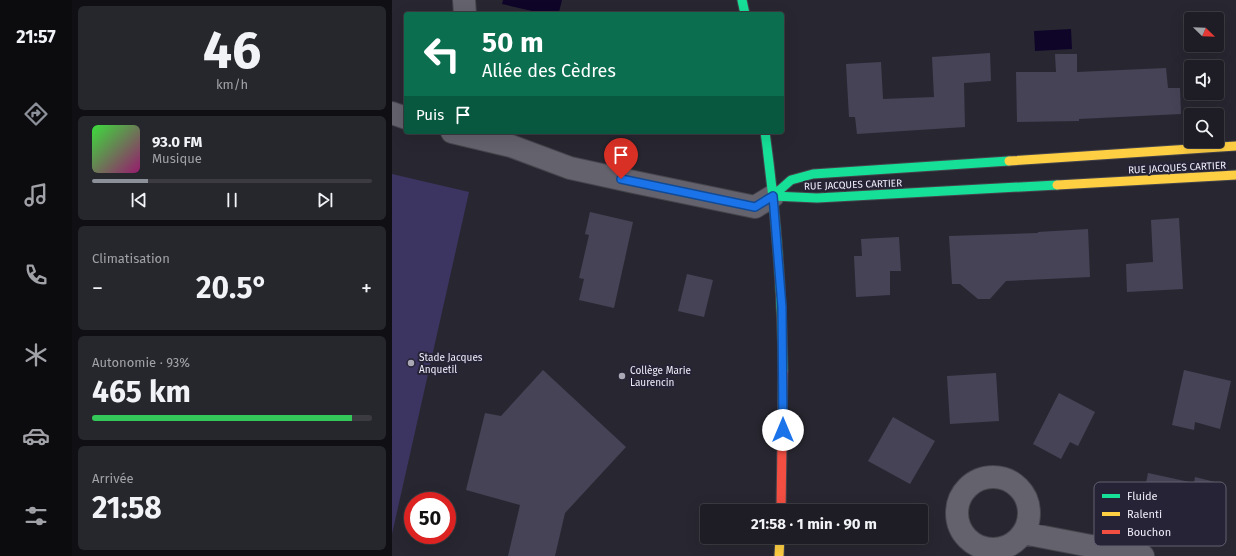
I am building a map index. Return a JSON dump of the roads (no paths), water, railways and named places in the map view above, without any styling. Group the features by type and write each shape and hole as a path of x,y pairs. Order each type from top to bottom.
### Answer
{"street":[{"path":"464,0 465,12"},
{"path":"742,0 745,12"},
{"path":"392,113 404,117"},
{"path":"467,134 506,139 570,168 755,207 773,196"},
{"path":"765,134 773,196 782,307 783,417 781,504"},
{"name":"RUE JACQUES CARTIER","path":"773,196 791,180 813,174 1236,146"},
{"name":"RUE JACQUES CARTIER","path":"773,196 817,198 1236,175"},
{"path":"1023,533 1144,556"},
{"path":"778,556 779,544"}],"place":[{"name":"Stade Jacques Anquetil","path":"411,363"},
{"name":"Collège Marie Laurencin","path":"622,376"}]}
